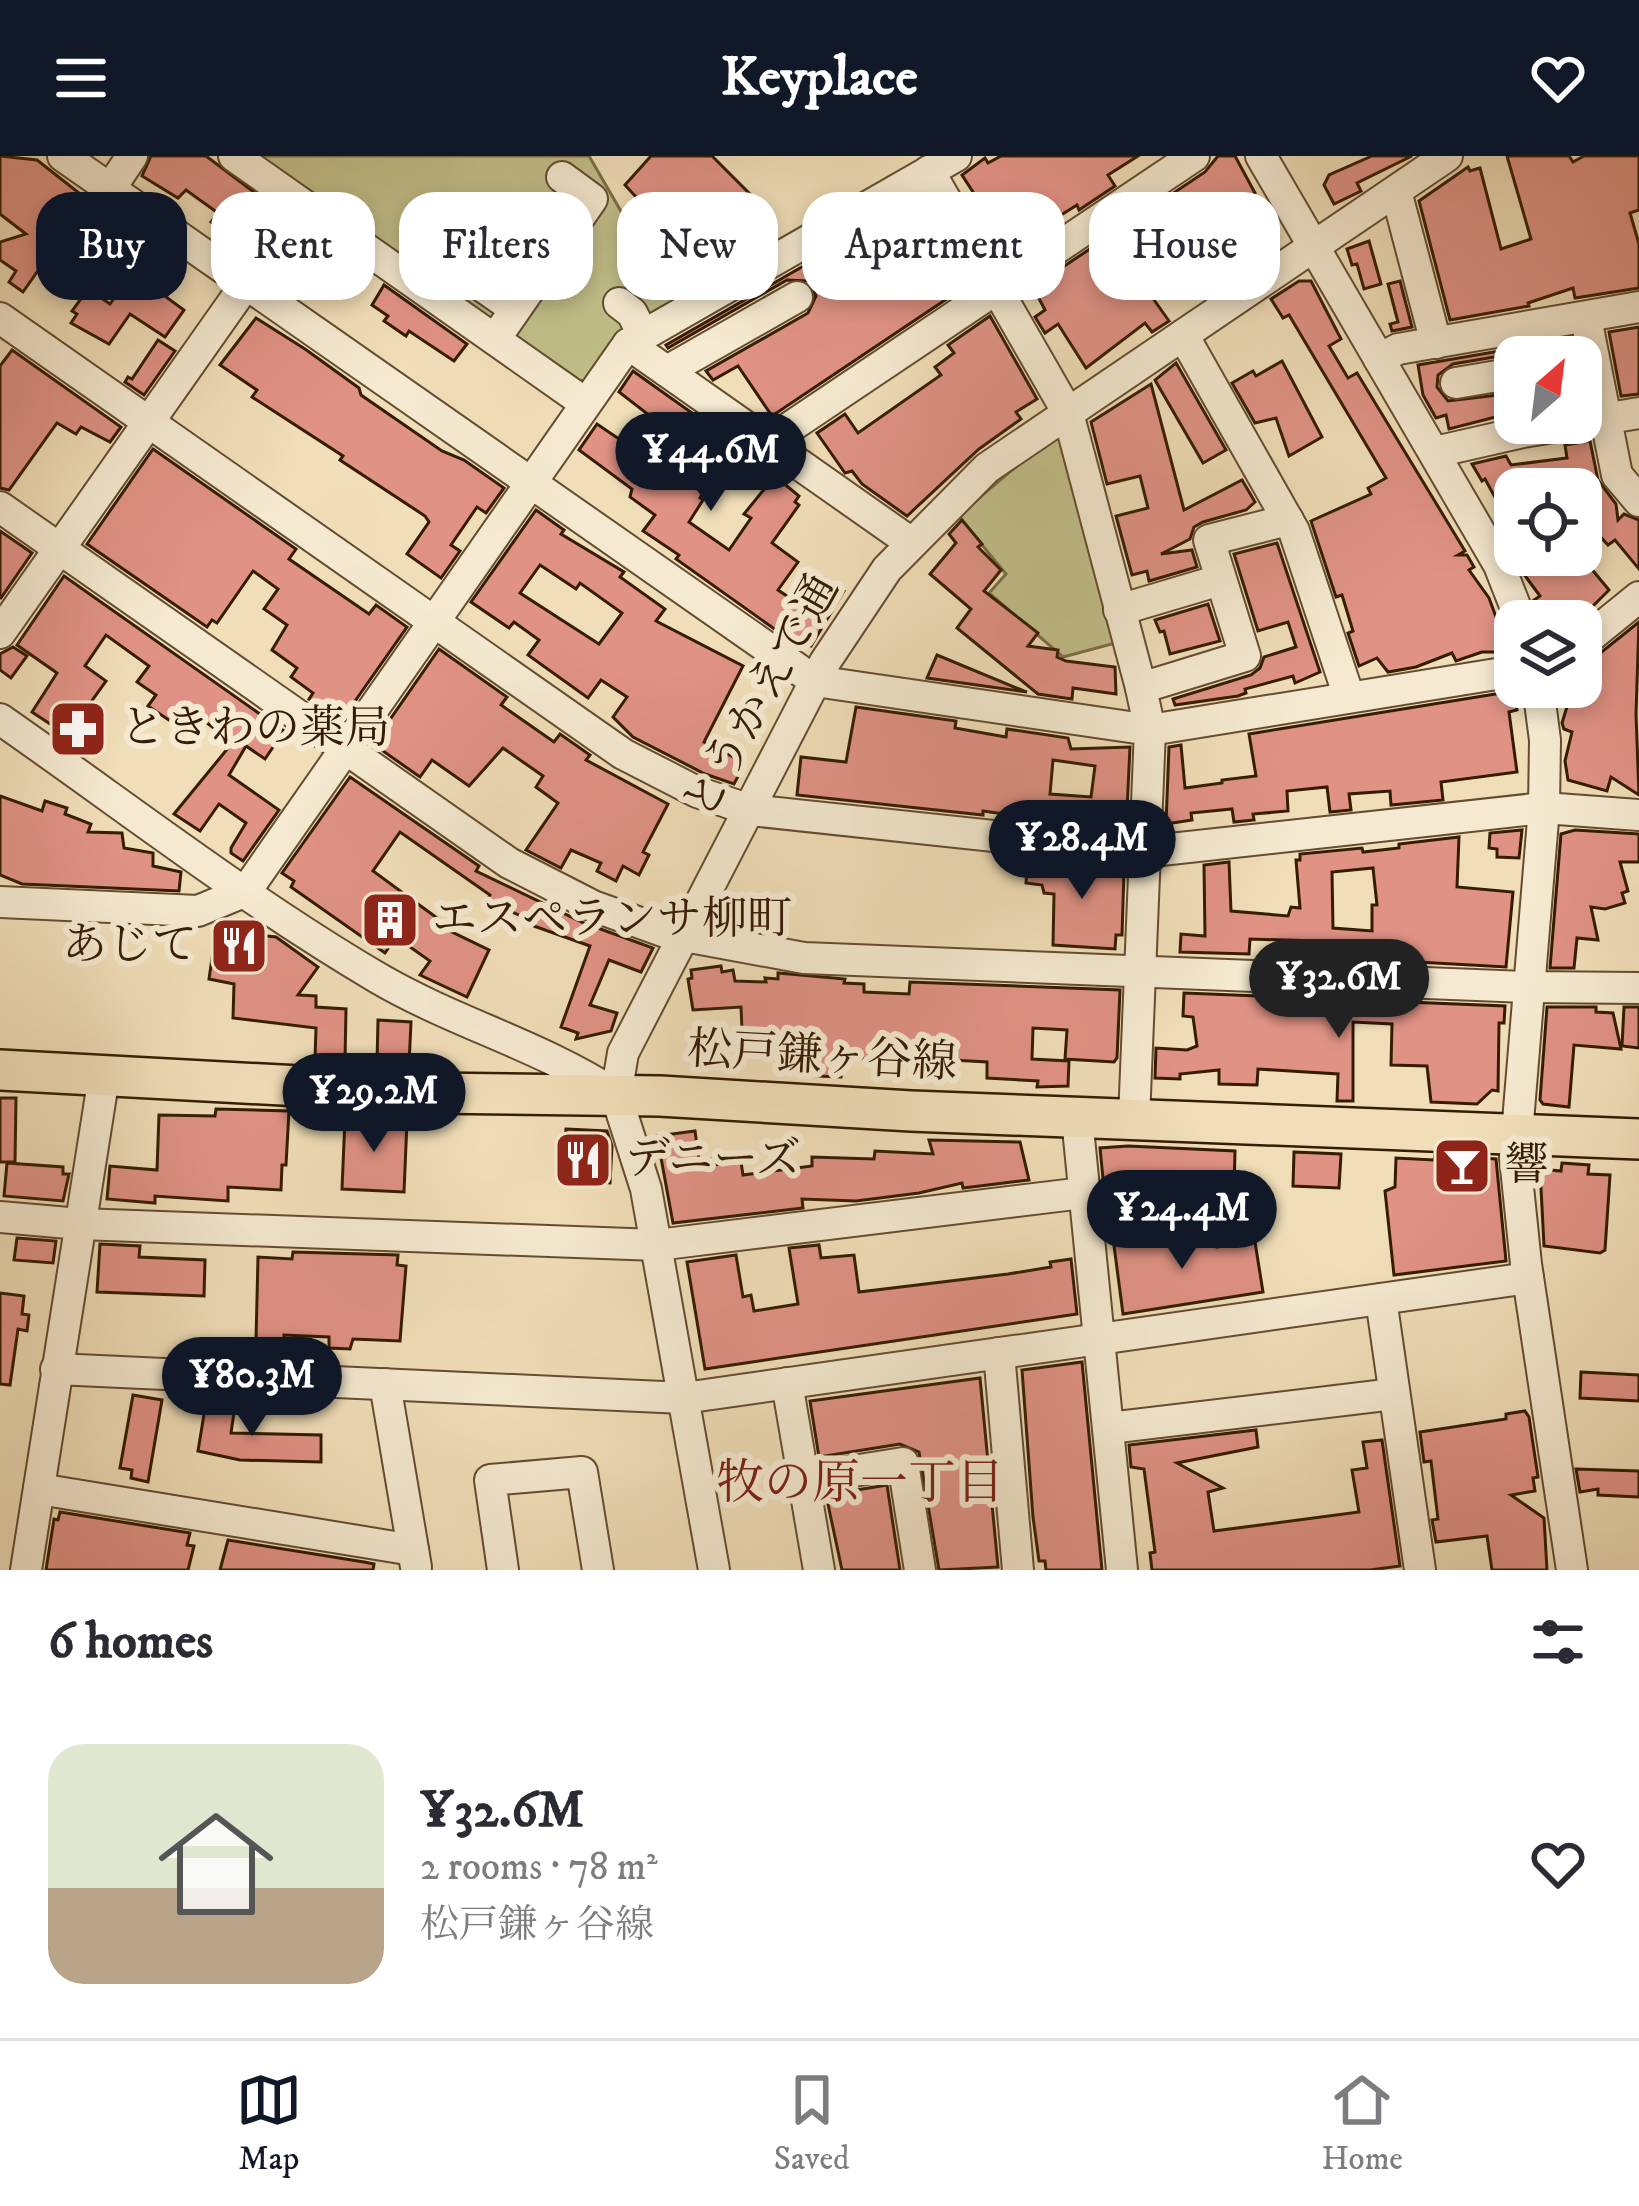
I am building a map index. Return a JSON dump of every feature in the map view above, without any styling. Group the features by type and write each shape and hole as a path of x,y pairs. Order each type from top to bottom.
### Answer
{"main road":[{"name":"松戸鎌ヶ谷線","path":"0,1070 431,1093 616,1095 1639,1139"}],"street":[{"path":"63,156 211,260"},
{"path":"110,190 132,156"},
{"path":"234,156 585,403"},
{"path":"1065,241 1194,156"},
{"path":"1261,156 1435,452 1499,565 1513,600"},
{"name":"とうかえで通","path":"616,1095 623,1053 815,681 862,602 910,542 987,468 1447,156"},
{"path":"0,902 198,911 246,891 585,403 635,339 943,164 955,192"},
{"path":"495,339 592,199 562,177"},
{"path":"1396,191 1436,343"},
{"path":"667,371 796,297"},
{"path":"0,633 235,300"},
{"path":"269,300 815,681 1150,730 1494,673"},
{"path":"501,300 515,310"},
{"path":"768,442 977,300"},
{"path":"1003,300 1068,413 1150,730 1134,1119"},
{"path":"619,303 632,313 635,339 667,371 910,542"},
{"path":"1379,359 1398,350 1639,308"},
{"path":"0,318 622,754 697,792 750,810 1143,852 1544,808 1639,815"},
{"path":"1586,318 1587,336"},
{"path":"1183,335 1288,520 1349,697"},
{"path":"1456,383 1494,377"},
{"path":"1602,408 1617,475 1639,502"},
{"path":"1435,452 1639,413"},
{"path":"0,507 509,863 593,906 682,937 804,958 1639,988"},
{"path":"1141,688 1244,656 1209,540 1288,520"},
{"path":"1119,610 1220,580"},
{"path":"1602,627 1639,597"},
{"path":"1541,708 1546,740 1544,808 1516,1157 1528,1278 1572,1570"},
{"path":"0,719 380,979 501,1038 557,1059 616,1095 646,1190 714,1570"},
{"path":"26,1570 104,1076"},
{"path":"1077,1118 1122,1570"},
{"path":"0,1217 657,1245 1083,1193"},
{"path":"56,1369 684,1398 1528,1278"},
{"path":"1381,1299 1420,1570"},
{"path":"999,1353 1018,1570"},
{"path":"787,1382 819,1570"},
{"path":"39,1489 415,1560 385,1384"},
{"path":"1108,1428 1394,1394"},
{"path":"803,1479 903,1463 920,1570"},
{"path":"503,1570 490,1480 582,1472 598,1570"}],"shaded area":[{"path":"253,156 589,156 617,204 617,300 673,301 620,336 588,380 570,382 455,300 593,300 593,192 399,192 399,260 375,243 375,192 303,192"},
{"path":"1057,438 1067,441 1123,641 1063,657 989,593 1006,574 958,516 1027,457"}],"building":[{"path":"0,156 37,160 78,192 36,192 36,273 23,292 9,282 16,271 0,260 0,242 26,234 0,214"},
{"path":"151,156 206,156 254,192 211,192 211,208 186,190 168,192 142,176"},
{"path":"651,156 712,156 748,192 631,192 625,185"},
{"path":"1001,156 1138,156 1108,175 1115,186 1106,192 1089,192 1089,203 1065,213 1065,192 973,192 962,175 985,158 988,163"},
{"path":"1218,156 1235,156 1254,192 1175,192 1205,172"},
{"path":"1372,156 1412,156 1357,183 1361,191 1334,204 1324,185 1329,175"},
{"path":"1507,156 1569,156 1573,162 1584,156 1639,156 1639,210 1630,213 1639,244 1639,288 1575,298 1573,288 1529,306 1450,320 1419,201 1468,167 1470,171 1480,168 1501,249 1531,239"},
{"path":"1369,241 1381,284 1364,289 1347,249"},
{"path":"1089,250 1089,300 1154,300 1169,321 1152,332 1145,323 1086,368 1058,324 1045,333 1035,317 1045,310 1040,300 1065,300 1065,266"},
{"path":"802,267 802,281 778,285"},
{"path":"1299,281 1311,281 1341,339 1329,346 1348,378 1357,373 1465,551 1458,555 1467,555 1474,567 1469,570 1494,612 1494,652 1456,661 1452,653 1388,672 1377,658 1359,666 1342,595 1336,597 1311,521 1371,494 1368,488 1386,478 1289,315 1283,318 1272,300 1280,300 1280,293"},
{"path":"1400,281 1412,327 1392,331 1390,324 1398,322 1388,284"},
{"path":"384,285 467,344 454,361 409,331 406,336 384,321 388,316 372,305"},
{"path":"80,300 110,304 113,300 170,300 184,310 165,337 130,314 109,344 71,323"},
{"path":"744,300 752,300 668,348 666,345"},
{"path":"814,300 945,300 772,416 738,366 713,380 706,371 808,313"},
{"path":"990,316 1037,399 1016,412 1021,419 979,449 907,516 862,484 852,471 845,473 817,433 845,414 858,433 941,375 935,367 954,353 948,345"},
{"path":"256,318 442,451 504,488 486,513 477,507 451,545 460,551 441,578 407,554 429,522 425,516 252,397 257,390 220,365"},
{"path":"1639,327 1639,394 1621,396 1609,332"},
{"path":"158,340 175,351 144,395 125,382 132,379"},
{"path":"12,350 121,427 110,442 81,427 76,434 57,423 9,490 0,488 0,366"},
{"path":"1494,352 1494,357 1453,364 1438,375 1437,387 1448,401 1494,396 1494,417 1449,429 1446,415 1436,418 1423,395 1418,365"},
{"path":"1282,361 1322,437 1289,456 1276,418 1255,423 1232,383"},
{"path":"1176,363 1226,450 1203,463 1155,380"},
{"path":"633,371 730,440 696,488 703,500 689,522 729,550 751,518 744,514 775,476 799,496 795,502 799,505 772,543 798,562 778,590 805,608 825,578 844,591 811,646 790,640 676,559 679,555 643,531 655,515 630,497 632,489 579,450 597,424 647,458 667,429 619,392"},
{"path":"1151,384 1184,510 1242,480 1255,502 1246,510 1203,522 1194,527 1190,539 1161,554 1192,550 1197,567 1149,581 1147,571 1132,575 1116,516 1148,508 1140,476 1107,484 1091,422"},
{"path":"1591,444 1596,468 1494,468 1494,496 1472,464 1506,456 1511,465 1567,458 1565,445"},
{"path":"153,449 296,549 289,559 369,614 376,605 407,627 341,721 309,699 313,693 291,677 297,668 272,650 287,625 264,609 278,589 253,571 217,623 212,620 207,627 87,544"},
{"path":"1602,485 1616,504 1618,520 1624,514 1639,520 1639,569 1615,540 1608,545 1602,539"},
{"path":"536,510 564,530 561,534 624,572 620,577 665,609 656,621 743,666 704,742 745,763 734,784 633,737 613,717 627,697 601,680 588,698 528,655 539,640 514,622 509,628 471,602","holes":["540,565 576,589 580,583 622,613 599,644 520,593"]},
{"path":"962,520 982,544 978,547 1001,570 984,591 1038,633 1028,646 1058,650 1057,657 1066,661 1115,667 1116,694 1073,688 1072,699 1038,694 957,628 971,609 930,574 956,543 949,534"},
{"path":"0,531 32,553 1,598 0,598"},
{"path":"1277,543 1320,672 1295,683 1293,676 1245,689 1238,696 1175,705 1173,699 1251,675 1264,657 1296,647 1288,622 1258,631 1234,554"},
{"path":"64,576 284,731 265,759 246,746 229,775 279,810 243,861 231,848 246,823 219,804 200,831 174,814 233,742 196,715 185,731 148,706 156,695 137,682 149,666 106,635 85,666 106,681 81,716 92,724 79,743 32,712 57,673 17,645"},
{"path":"1525,576 1597,576 1609,590 1599,600 1534,600 1540,596"},
{"path":"1208,604 1220,641 1170,654 1164,631 1160,632 1155,620"},
{"path":"1639,622 1639,795 1611,777 1607,791 1568,780 1565,761 1572,732 1562,723 1567,708 1602,708 1602,652"},
{"path":"13,647 27,656 11,678 0,670 0,654"},
{"path":"439,649 507,697 501,705 554,742 560,734 590,755 586,760 668,804 643,852 649,855 639,875 623,866 616,881 597,871 601,863 571,850 561,868 526,850 558,803 536,787 543,776 503,748 469,786 432,760 420,777 373,744"},
{"path":"937,655 1024,691 1027,692 927,678"},
{"path":"1494,694 1494,708 1517,708 1509,712 1517,772 1441,782 1443,800 1391,805 1390,791 1349,794 1351,810 1330,812 1327,787 1287,791 1288,811 1253,814 1254,820 1234,822 1232,809 1191,813 1192,820 1166,824 1169,747 1181,745 1185,788 1222,783 1256,776 1249,734"},
{"path":"856,707 956,721 955,728 1006,737 1007,729 1068,738 1071,749 1130,747 1126,831 983,811 983,815 797,795 801,757 846,762","holes":["1053,760 1095,766 1091,797 1050,794"]},
{"path":"350,777 479,866 476,871 584,923 653,948 641,972 609,960 590,1005 617,1013 611,1031 576,1039 578,1033 561,1027 590,946 531,925 532,921 492,903 490,895 400,832 373,871 450,931 489,950 467,997 420,975 430,961 396,937 385,953 291,887 294,881 282,873"},
{"path":"0,796 42,811 45,801 67,808 65,814 91,824 88,832 122,833 124,848 153,853 153,866 181,872 179,891 22,884 0,875"},
{"path":"1522,830 1519,858 1497,857 1497,849 1489,848 1490,833"},
{"path":"1575,830 1639,834 1639,862 1620,862 1628,891 1622,893 1625,903 1605,909 1591,907 1598,940 1577,938 1574,968 1550,968 1561,834"},
{"path":"1459,837 1457,887 1513,892 1506,967 1346,958 1339,953 1340,944 1318,941 1250,939 1249,954 1180,952 1181,934 1205,936 1204,865 1229,862 1231,911 1288,916 1291,907 1300,908 1296,860 1300,854 1362,848 1363,852 1399,848 1399,844","holes":["1373,868 1377,905 1372,905 1372,931 1333,928 1332,872"]},
{"path":"1028,859 1124,870 1122,935 1116,935 1115,949 1053,945 1054,894 1044,893 1042,885 1026,883"},
{"path":"216,930 276,937 318,967 298,995 316,996 316,1007 346,1009 345,1061 315,1059 316,1028 233,1018 234,984 209,979"},
{"path":"721,966 722,972 733,970 735,981 766,982 765,978 778,979 778,973 845,979 844,983 864,984 864,992 909,994 910,982 1120,990 1117,1058 1114,1062 1065,1059 1067,1030 1033,1028 1032,1059 1069,1061 1068,1086 1037,1087 1038,1081 987,1078 987,1062 933,1059 842,1058 841,1077 817,1076 819,1032 786,1031 785,1050 743,1052 741,1007 693,1010 691,970"},
{"path":"1184,993 1505,1006 1504,1023 1499,1023 1498,1091 1492,1090 1477,1104 1431,1102 1427,1066 1391,1065 1392,1024 1353,1022 1353,1101 1337,1101 1338,1074 1258,1069 1257,1085 1219,1084 1219,1070 1180,1074 1180,1079 1155,1078 1156,1048 1197,1046 1193,1017 1183,1016"},
{"path":"1547,1007 1596,1007 1596,1012 1613,1013 1621,1049 1574,1045 1569,1107 1540,1100"},
{"path":"1624,1007 1639,1007 1639,1048 1622,1046"},
{"path":"378,1020 411,1022 409,1065 377,1063"},
{"path":"0,1098 16,1098 15,1162 0,1162"},
{"path":"216,1109 289,1111 281,1190 228,1187 228,1201 155,1196 155,1203 107,1199 110,1166 157,1170 159,1115 215,1116"},
{"path":"345,1118 407,1121 404,1192 342,1189"},
{"path":"566,1129 607,1131 612,1146 610,1183 563,1175"},
{"path":"695,1131 699,1160 710,1159 711,1165 741,1162 743,1175 812,1166 812,1157 874,1159 875,1151 933,1154 929,1140 1020,1142 1029,1180 963,1188 962,1183 856,1201 802,1199 803,1208 673,1223 657,1136"},
{"path":"1100,1148 1235,1151 1234,1191 1192,1190 1191,1198 1152,1198 1152,1202 1105,1199"},
{"path":"1294,1152 1341,1154 1339,1188 1293,1186"},
{"path":"1435,1155 1496,1159 1506,1261 1394,1275 1385,1191 1395,1187 1396,1158 1434,1160"},
{"path":"7,1163 63,1167 63,1174 69,1174 63,1201 4,1196"},
{"path":"1562,1163 1589,1165 1588,1174 1610,1175 1605,1250 1600,1253 1544,1246 1540,1169 1561,1171"},
{"path":"1156,1229 1159,1244 1216,1239 1217,1247 1255,1242 1263,1292 1123,1314 1113,1238"},
{"path":"17,1238 56,1241 53,1263 14,1260"},
{"path":"100,1244 140,1246 139,1257 205,1260 204,1296 97,1292"},
{"path":"819,1245 821,1258 854,1255 859,1292 1008,1274 1071,1259 1077,1314 705,1369 687,1262 736,1255 743,1297 751,1295 754,1311 798,1304 789,1248"},
{"path":"293,1252 398,1255 397,1265 406,1266 400,1341 353,1339 350,1349 329,1348 329,1337 284,1335 284,1342 256,1340 258,1257 292,1259"},
{"path":"0,1293 24,1296 22,1314 29,1315 27,1331 18,1329 10,1385 0,1384"},
{"path":"1082,1362 1102,1570 1046,1570 1045,1561 1039,1561 1033,1517 1022,1370"},
{"path":"1581,1372 1639,1375 1639,1401 1580,1398"},
{"path":"980,1378 998,1567 939,1570 919,1452 900,1444 819,1457 810,1401"},
{"path":"133,1395 162,1400 148,1482 131,1478 132,1470 120,1468"},
{"path":"207,1396 236,1399 231,1433 321,1435 321,1462 240,1460 198,1451"},
{"path":"1525,1411 1538,1477 1533,1478 1535,1491 1511,1495 1544,1518 1547,1570 1492,1570 1487,1536 1436,1542 1431,1461 1424,1462 1420,1432 1506,1419 1506,1414"},
{"path":"1256,1430 1258,1447 1177,1463 1223,1488 1208,1492 1214,1531 1359,1512 1352,1470 1367,1468 1363,1442 1382,1440 1400,1566 1152,1570 1150,1553 1155,1552 1144,1469 1131,1467 1129,1445"},
{"path":"1576,1469 1639,1471 1639,1497 1598,1495 1598,1489 1580,1492"},
{"path":"887,1485 900,1570 842,1570 826,1495"},
{"path":"60,1512 190,1533 187,1545 194,1546 188,1570 46,1570 54,1519 58,1520"},
{"path":"228,1540 374,1564 373,1570 220,1570"}],"place":[{"name":"ときわの薬局","path":"78,729"},
{"name":"エスペランサ柳町","path":"390,920"},
{"name":"あじて","path":"239,946"},
{"name":"デニーズ","path":"583,1160"},
{"name":"響","path":"1462,1166"}],"district":[{"name":"牧の原一丁目","path":"860,1484"}]}
